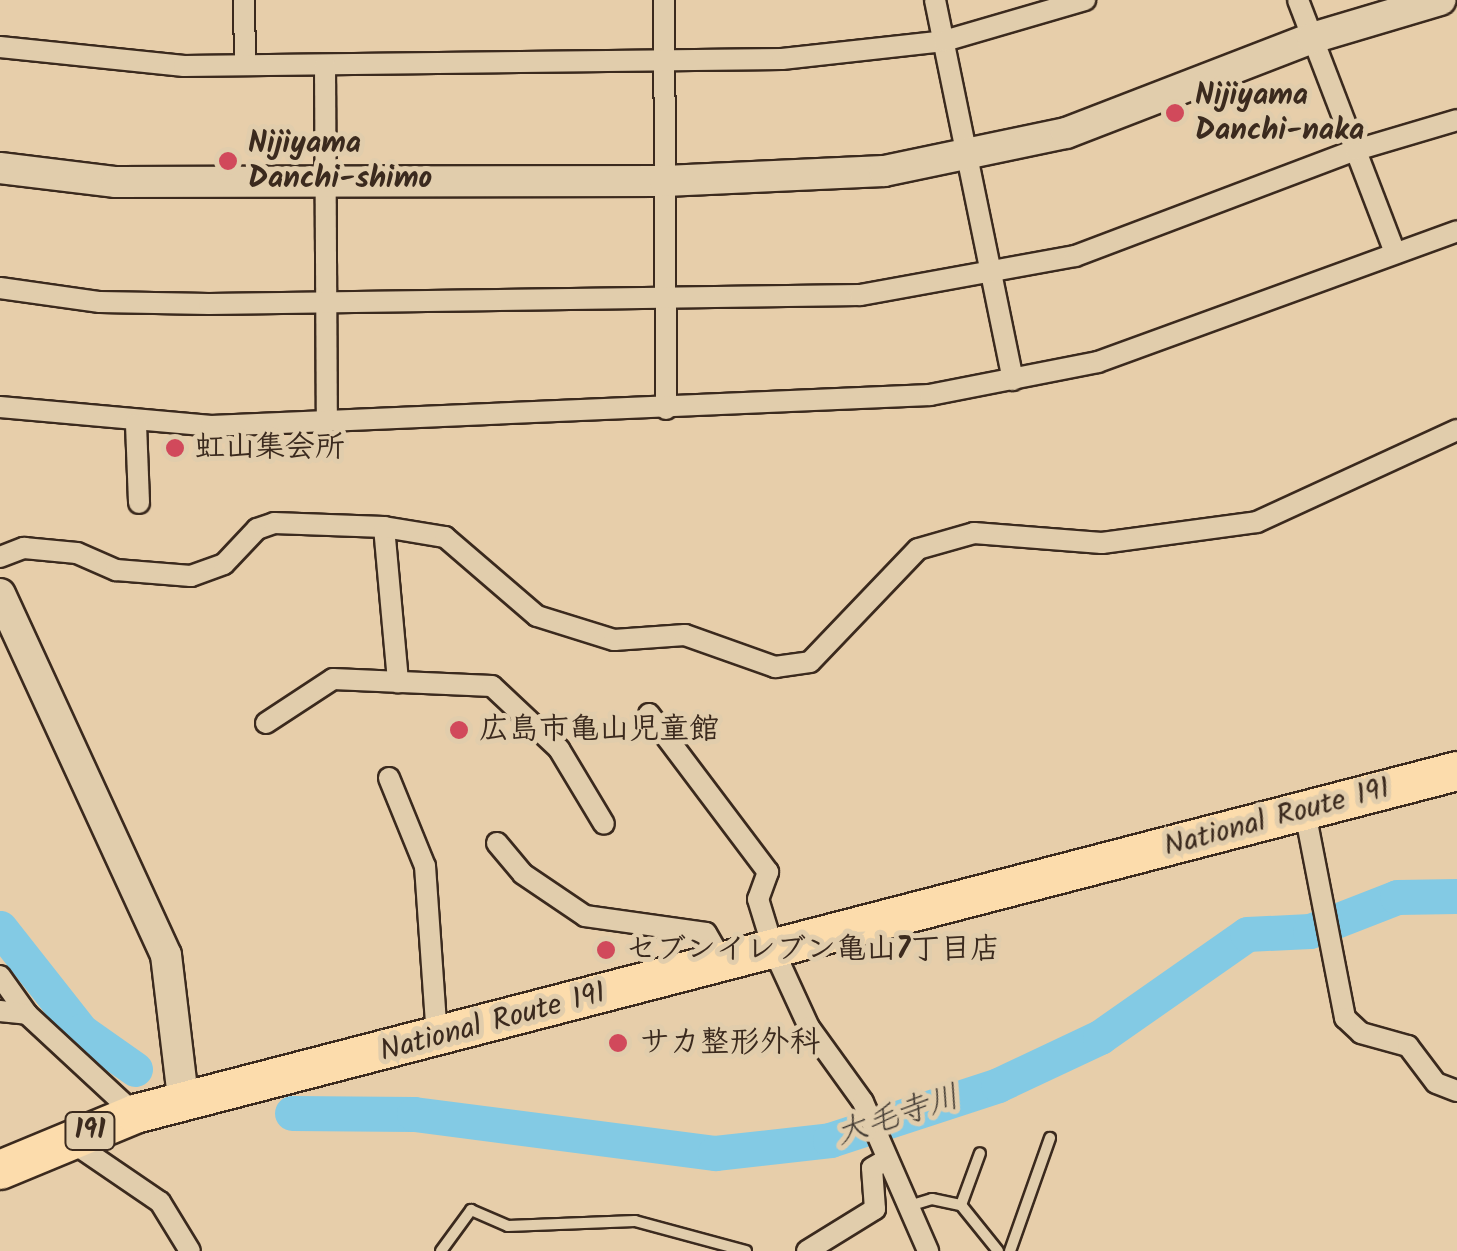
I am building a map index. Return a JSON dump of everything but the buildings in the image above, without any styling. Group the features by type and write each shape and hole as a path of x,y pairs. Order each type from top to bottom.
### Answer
{"highway":[{"name":"National Route 191","path":"0,1170 134,1114 184,1106 1457,771"}],"street":[{"path":"244,0 244,65"},
{"path":"664,0 666,409"},
{"path":"935,0 1012,380"},
{"path":"0,46 95,62 664,62 864,53 944,41 1085,0"},
{"path":"1298,0 1394,250"},
{"path":"0,168 116,182 796,178 967,158 1164,100 1312,38 1440,0"},
{"path":"326,64 327,417"},
{"path":"0,288 100,302 666,300 860,295 991,275 1205,213 1356,150 1457,120"},
{"path":"0,406 136,424 853,404 1012,380 1182,335 1394,250 1457,231"},
{"path":"136,424 138,502"},
{"path":"0,557 24,548 77,553 116,570 191,576 224,564 257,528 274,522 384,527 445,537 536,616 614,640 685,635 776,667 810,662 918,550 974,533 1102,543 1258,522 1457,430"},
{"path":"384,527 398,682"},
{"path":"0,594 166,956 184,1106"},
{"path":"266,724 312,686 333,679 492,686 559,749 604,824"},
{"path":"650,714 768,872 758,899 774,950 808,1027 863,1102 882,1158 928,1251"},
{"path":"389,778 425,866 436,930 437,1039"},
{"path":"1305,812 1344,1018 1361,1033 1408,1046 1436,1083 1457,1091"},
{"path":"497,843 523,874 585,916 706,932 723,962"},
{"path":"0,976 27,1014 134,1114"},
{"path":"0,1011 27,1014"},
{"path":"68,1139 160,1202 190,1251"},
{"path":"807,1251 875,1210 872,1168 882,1158"}],"lane":[{"path":"1010,1251 1050,1138"},
{"path":"960,1205 980,1153"},
{"path":"909,1206 932,1199 960,1205 998,1251"},
{"path":"441,1251 470,1210 508,1226 636,1221 746,1251"}],"waterway":[{"name":"大毛寺川","path":"292,1113 414,1114 715,1153 830,1140 998,1085 1100,1037 1247,934 1310,931 1397,897 1457,896"},
{"name":"大毛寺川","path":"0,928 81,1031 135,1069"}],"place":[{"name":"Nijiyama Danchi-naka","path":"1175,113"},
{"name":"Nijiyama Danchi-shimo","path":"228,161"},
{"name":"虹山集会所","path":"175,448"},
{"name":"広島市亀山児童館","path":"459,730"},
{"name":"セブンイレブン亀山7丁目店","path":"606,950"},
{"name":"サカ整形外科","path":"618,1043"}]}
